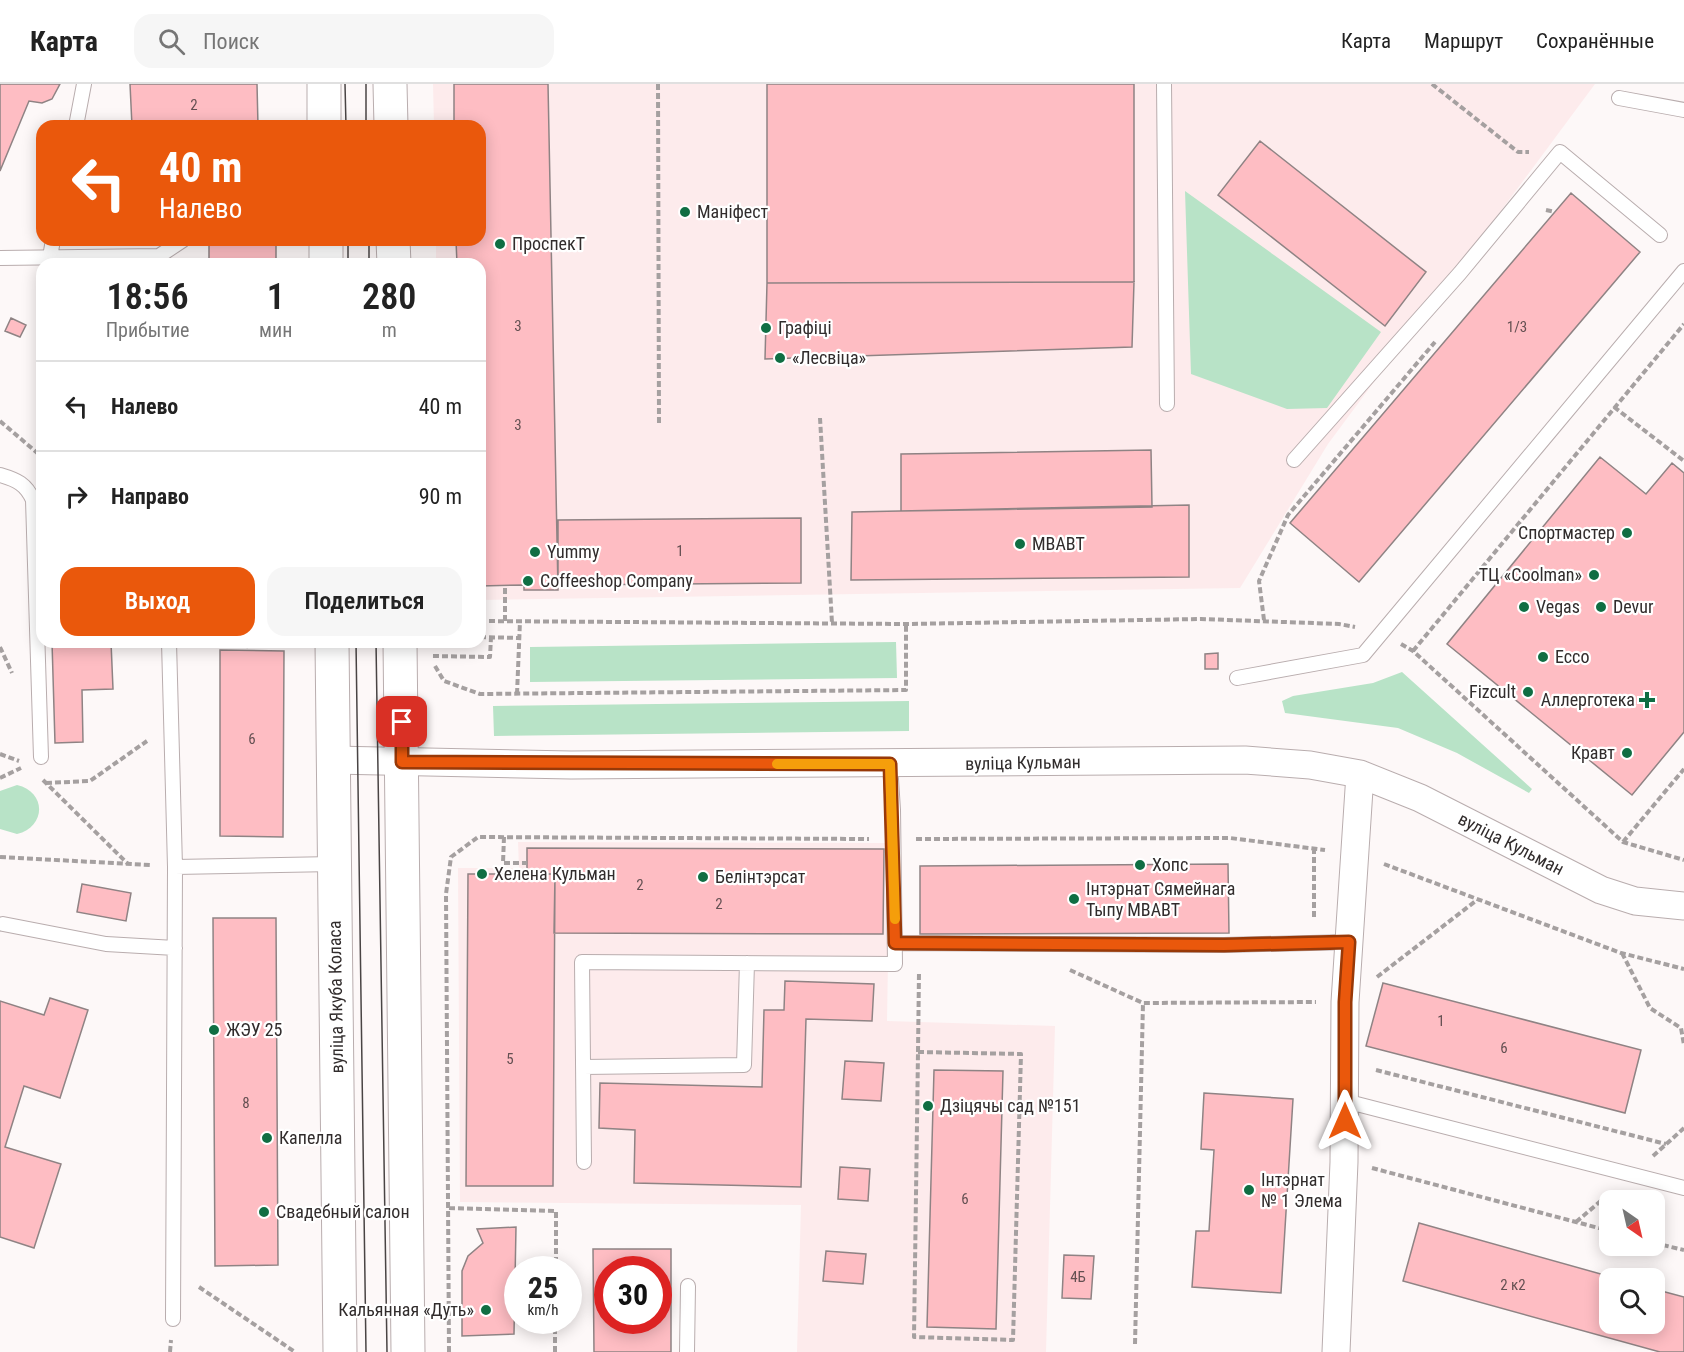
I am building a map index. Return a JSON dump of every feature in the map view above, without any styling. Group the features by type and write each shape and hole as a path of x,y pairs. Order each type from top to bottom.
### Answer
{"main road":[{"path":"324,84 324,120"},
{"path":"390,84 391,120"},
{"name":"вуліца Якуба Коласа","path":"332,648 340,1352"},
{"path":"408,1352 402,762 419,649"}],"street":[{"name":"вуліца Кульман","path":"333,760 890,764 1245,760 1310,765 1360,774 1419,798 1601,890 1635,901 1684,906"},
{"path":"1336,1352 1344,1162 1345,1002 1360,774"}],"lane":[{"path":"77,120 84,84"},
{"path":"1164,84 1167,404"},
{"path":"1619,98 1684,110"},
{"path":"1294,460 1460,273 1560,152 1660,235"},
{"path":"50,256 52,246"},
{"path":"161,258 176,246"},
{"path":"0,258 50,256 104,258"},
{"path":"1237,678 1363,655 1684,271"},
{"path":"0,475 18,481 28,488 33,500 36,596"},
{"path":"38,648 41,757"},
{"path":"169,648 175,867 173,1319"},
{"path":"584,1162 582,962 895,964 894,839 890,764"},
{"path":"175,867 334,864"},
{"path":"3,924 106,944 175,948"},
{"path":"895,943 1349,942"},
{"path":"583,1067 744,1065 747,963"},
{"path":"1345,1101 1684,1188"},
{"path":"687,1352 688,1286"},
{"path":"1336,1352 1354,1352"}],"path":[{"path":"658,84 659,424"},
{"path":"1432,84 1518,152 1560,152"},
{"path":"1540,218 1548,209 1555,213"},
{"path":"1413,651 1684,324"},
{"path":"1264,620 1259,581 1288,515 1441,335"},
{"path":"1614,407 1684,461"},
{"path":"820,418 832,623"},
{"path":"0,421 36,452"},
{"path":"505,585 505,621"},
{"path":"486,621 906,624 1264,620 1339,624 1380,633 1413,651 1623,842 1684,860"},
{"path":"517,694 520,621"},
{"path":"419,649 444,681 480,694 906,690 906,624"},
{"path":"486,637 519,638"},
{"path":"419,649 490,657 491,637"},
{"path":"46,783 90,781 145,743 171,718"},
{"path":"0,754 27,765 0,778"},
{"path":"1623,842 1684,769"},
{"path":"449,1352 446,894 451,857 478,837 1230,838 1355,853 1621,953 1684,969"},
{"path":"504,837 503,863 527,863"},
{"path":"1314,848 1314,943"},
{"path":"0,857 175,867"},
{"path":"1063,967 1143,1003 1366,1003 1370,983 1477,900"},
{"path":"895,943 919,953 914,1338 1014,1340 1021,1054 918,1052"},
{"path":"1621,953 1650,1008 1681,1028 1684,1045"},
{"path":"1135,1344 1143,1003"},
{"path":"1368,1068 1666,1144"},
{"path":"1344,1162 1599,1228"},
{"path":"449,1208 556,1211 556,1256"},
{"path":"1665,1246 1684,1250"},
{"path":"199,1287 295,1352"},
{"path":"555,1334 555,1352"}],"shaded area":[{"path":"433,84 1595,84 1328,444 1240,588 486,600 486,258 436,258 436,246 486,246 486,120 434,120"},
{"path":"518,842 890,843 887,1021 1055,1026 1046,1352 797,1352 801,1205 460,1202 458,868 519,868"}],"green space":[{"path":"1185,191 1381,332 1327,408 1287,409 1191,374"},
{"path":"896,642 897,678 530,682 530,647"},
{"path":"1402,672 1532,789 1529,793 1457,753 1398,728 1285,713 1282,701 1293,696 1373,683"},
{"path":"909,701 909,731 494,736 493,706"},
{"path":"17,785 34,795 39,810 38,817 33,824 27,830 17,834 0,829 0,791"}],"building":[{"path":"0,84 60,84 52,99 42,103 29,101 0,171"},
{"path":"130,84 257,84 258,120 132,120"},
{"path":"454,84 548,84 558,590 524,590 524,585 486,586 486,258 457,258 456,246 486,246 486,120 454,120"},
{"path":"767,84 1134,84 1134,282 767,283"},
{"path":"1260,141 1426,272 1385,326 1218,195"},
{"path":"1571,193 1640,252 1359,582 1290,523"},
{"path":"209,246 276,246 276,258 209,258"},
{"path":"1134,282 1132,347 765,359 767,283"},
{"path":"11,318 26,325 20,337 5,331"},
{"path":"1151,450 1152,507 901,511 901,454"},
{"name":"ТЦ «Coolman»","path":"1600,457 1646,494 1672,463 1684,473 1684,732 1632,795 1447,644"},
{"name":"МВАВТ","path":"1189,505 1189,577 851,580 852,512"},
{"path":"801,518 801,583 558,585 558,520"},
{"path":"52,648 111,648 113,689 82,690 83,742 55,743"},
{"path":"220,650 284,651 283,837 220,836"},
{"path":"1218,653 1218,669 1205,669 1205,654"},
{"path":"527,848 884,849 883,934 554,933 555,874 527,874"},
{"name":"Інтэрнат Сямейнага Тыпу МВАВТ","path":"1228,864 1229,933 920,934 920,866"},
{"path":"468,874 555,874 553,1186 466,1186"},
{"path":"82,884 131,893 126,921 77,912"},
{"path":"213,918 276,918 278,1265 215,1266"},
{"path":"785,981 874,984 872,1021 806,1019 801,1187 634,1183 635,1130 599,1128 600,1083 762,1087 764,1010 784,1010"},
{"path":"1383,983 1641,1050 1625,1113 1366,1046"},
{"path":"50,998 88,1010 60,1098 24,1086 5,1147 61,1164 34,1248 0,1237 0,1001 44,1015"},
{"path":"845,1061 884,1063 881,1101 842,1099"},
{"path":"934,1070 1003,1071 996,1329 927,1327"},
{"name":"Інтэрнат № 1 Элема","path":"1204,1093 1293,1099 1281,1293 1192,1287 1196,1231 1209,1231 1214,1150 1201,1149"},
{"path":"840,1167 870,1169 868,1201 838,1199"},
{"path":"1419,1223 1599,1274 1599,1334 1665,1334 1665,1292 1684,1297 1684,1352 1660,1352 1403,1281"},
{"path":"516,1227 515,1256 504,1256 504,1334 514,1334 462,1336 462,1271 468,1256 483,1243 477,1229"},
{"path":"593,1249 671,1249 671,1256 594,1256 594,1334 671,1334 671,1352 594,1352"},
{"path":"826,1251 866,1254 863,1284 823,1281"},
{"path":"1064,1255 1094,1256 1091,1299 1062,1298"}],"tram line":[{"path":"345,84 346,120"},
{"path":"366,84 366,120"},
{"path":"348,246 348,258"},
{"path":"369,246 369,258"},
{"path":"356,648 366,1352"},
{"path":"376,648 387,1352"}],"slow traffic":[{"path":"777,764 890,764 895,919"}],"place":[{"name":"Маніфест","path":"685,212"},
{"name":"ПроспекТ","path":"500,244"},
{"name":"Графіці","path":"766,328"},
{"name":"«Лесвіца»","path":"780,358"},
{"name":"Спортмастер","path":"1627,533"},
{"name":"МВАВТ","path":"1020,544"},
{"name":"Yummy","path":"535,552"},
{"name":"ТЦ «Coolman»","path":"1594,575"},
{"name":"Coffeeshop Company","path":"528,581"},
{"name":"Vegas","path":"1524,607"},
{"name":"Devur","path":"1601,607"},
{"name":"Ecco","path":"1543,657"},
{"name":"Fizcult","path":"1528,692"},
{"name":"Аллерготека","path":"1647,700"},
{"name":"Кравт","path":"1627,753"},
{"name":"Хопс","path":"1140,865"},
{"name":"Хелена Кульман","path":"482,874"},
{"name":"Белінтэрсат","path":"703,877"},
{"name":"Інтэрнат Сямейнага Тыпу МВАВТ","path":"1074,899"},
{"name":"ЖЭУ 25","path":"214,1030"},
{"name":"Дзіцячы сад №151","path":"928,1106"},
{"name":"Капелла","path":"267,1138"},
{"name":"Інтэрнат № 1 Элема","path":"1249,1190"},
{"name":"Свадебный салон","path":"264,1212"},
{"name":"Кальянная «Дуть»","path":"486,1310"}],"route":[{"path":"402,722 402,762 479,761 571,765 890,764 894,825 895,943 1224,945 1349,942 1345,1002 1345,1121"}]}
